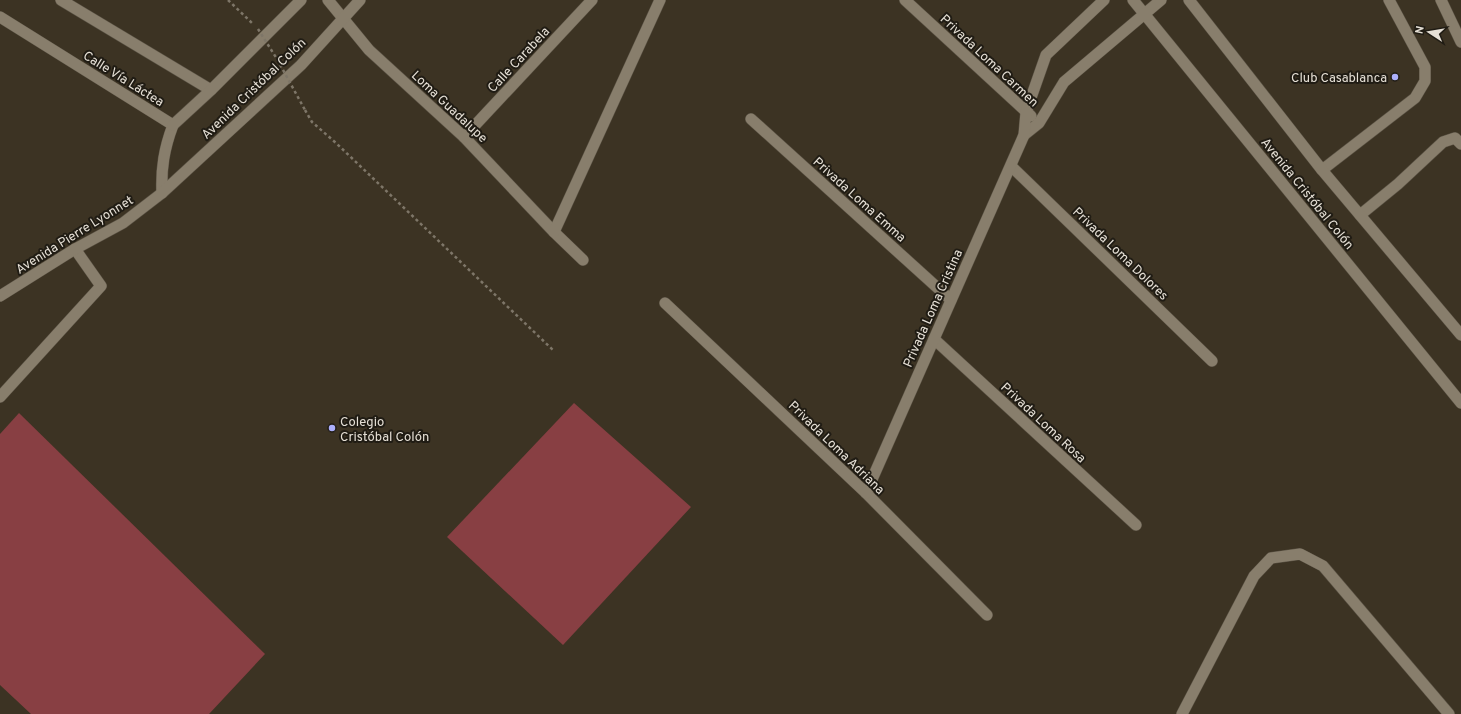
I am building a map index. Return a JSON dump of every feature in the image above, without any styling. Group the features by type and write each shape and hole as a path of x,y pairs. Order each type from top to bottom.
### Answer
{"street":[{"path":"61,0 211,90"},
{"path":"162,193 161,172 165,147 173,125 211,90 301,0"},
{"name":"Loma Guadalupe","path":"328,0 369,50 464,137 554,232 583,260"},
{"name":"Avenida Cristóbal Colón","path":"162,193 301,65 360,0"},
{"name":"Calle Carabela","path":"464,137 592,0"},
{"path":"554,232 660,0"},
{"name":"Privada Loma Carmen","path":"904,0 1039,123"},
{"name":"Privada Loma Cristina","path":"866,493 1024,135 1026,112 1046,55 1104,0"},
{"name":"Avenida Cristóbal Colón","path":"1133,0 1461,404"},
{"name":"Privada Loma Cristina","path":"1024,135 1039,123 1064,82 1161,0"},
{"name":"Avenida Cristóbal Colón","path":"1189,0 1322,170 1461,334"},
{"path":"1322,170 1415,98 1425,81 1425,67 1389,0"},
{"path":"1441,0 1461,42"},
{"name":"Calle Vía Láctea","path":"0,17 173,125"},
{"name":"Privada Loma Emma","path":"751,119 951,300"},
{"path":"1360,216 1398,184 1443,142 1455,138 1461,144"},
{"name":"Privada Loma Dolores","path":"1011,166 1212,361"},
{"name":"Avenida Pierre Lyonnet","path":"0,296 75,249 123,223 162,193"},
{"path":"0,397 101,286 75,249"},
{"name":"Privada Loma Adriana","path":"665,303 866,493 987,615"},
{"name":"Privada Loma Rosa","path":"934,339 1136,525"},
{"path":"1182,714 1254,576 1271,558 1300,554 1323,566 1450,714"}],"path":[{"path":"228,0 258,29 277,59 312,122 336,143 553,350"}],"shaded area":[{"path":"574,403 691,507 563,645 447,537"},
{"path":"19,413 265,654 209,714 31,714 0,685 0,434"}],"place":[{"name":"Club Casablanca","path":"1395,77"},
{"name":"Colegio Cristóbal Colón","path":"332,428"}]}
